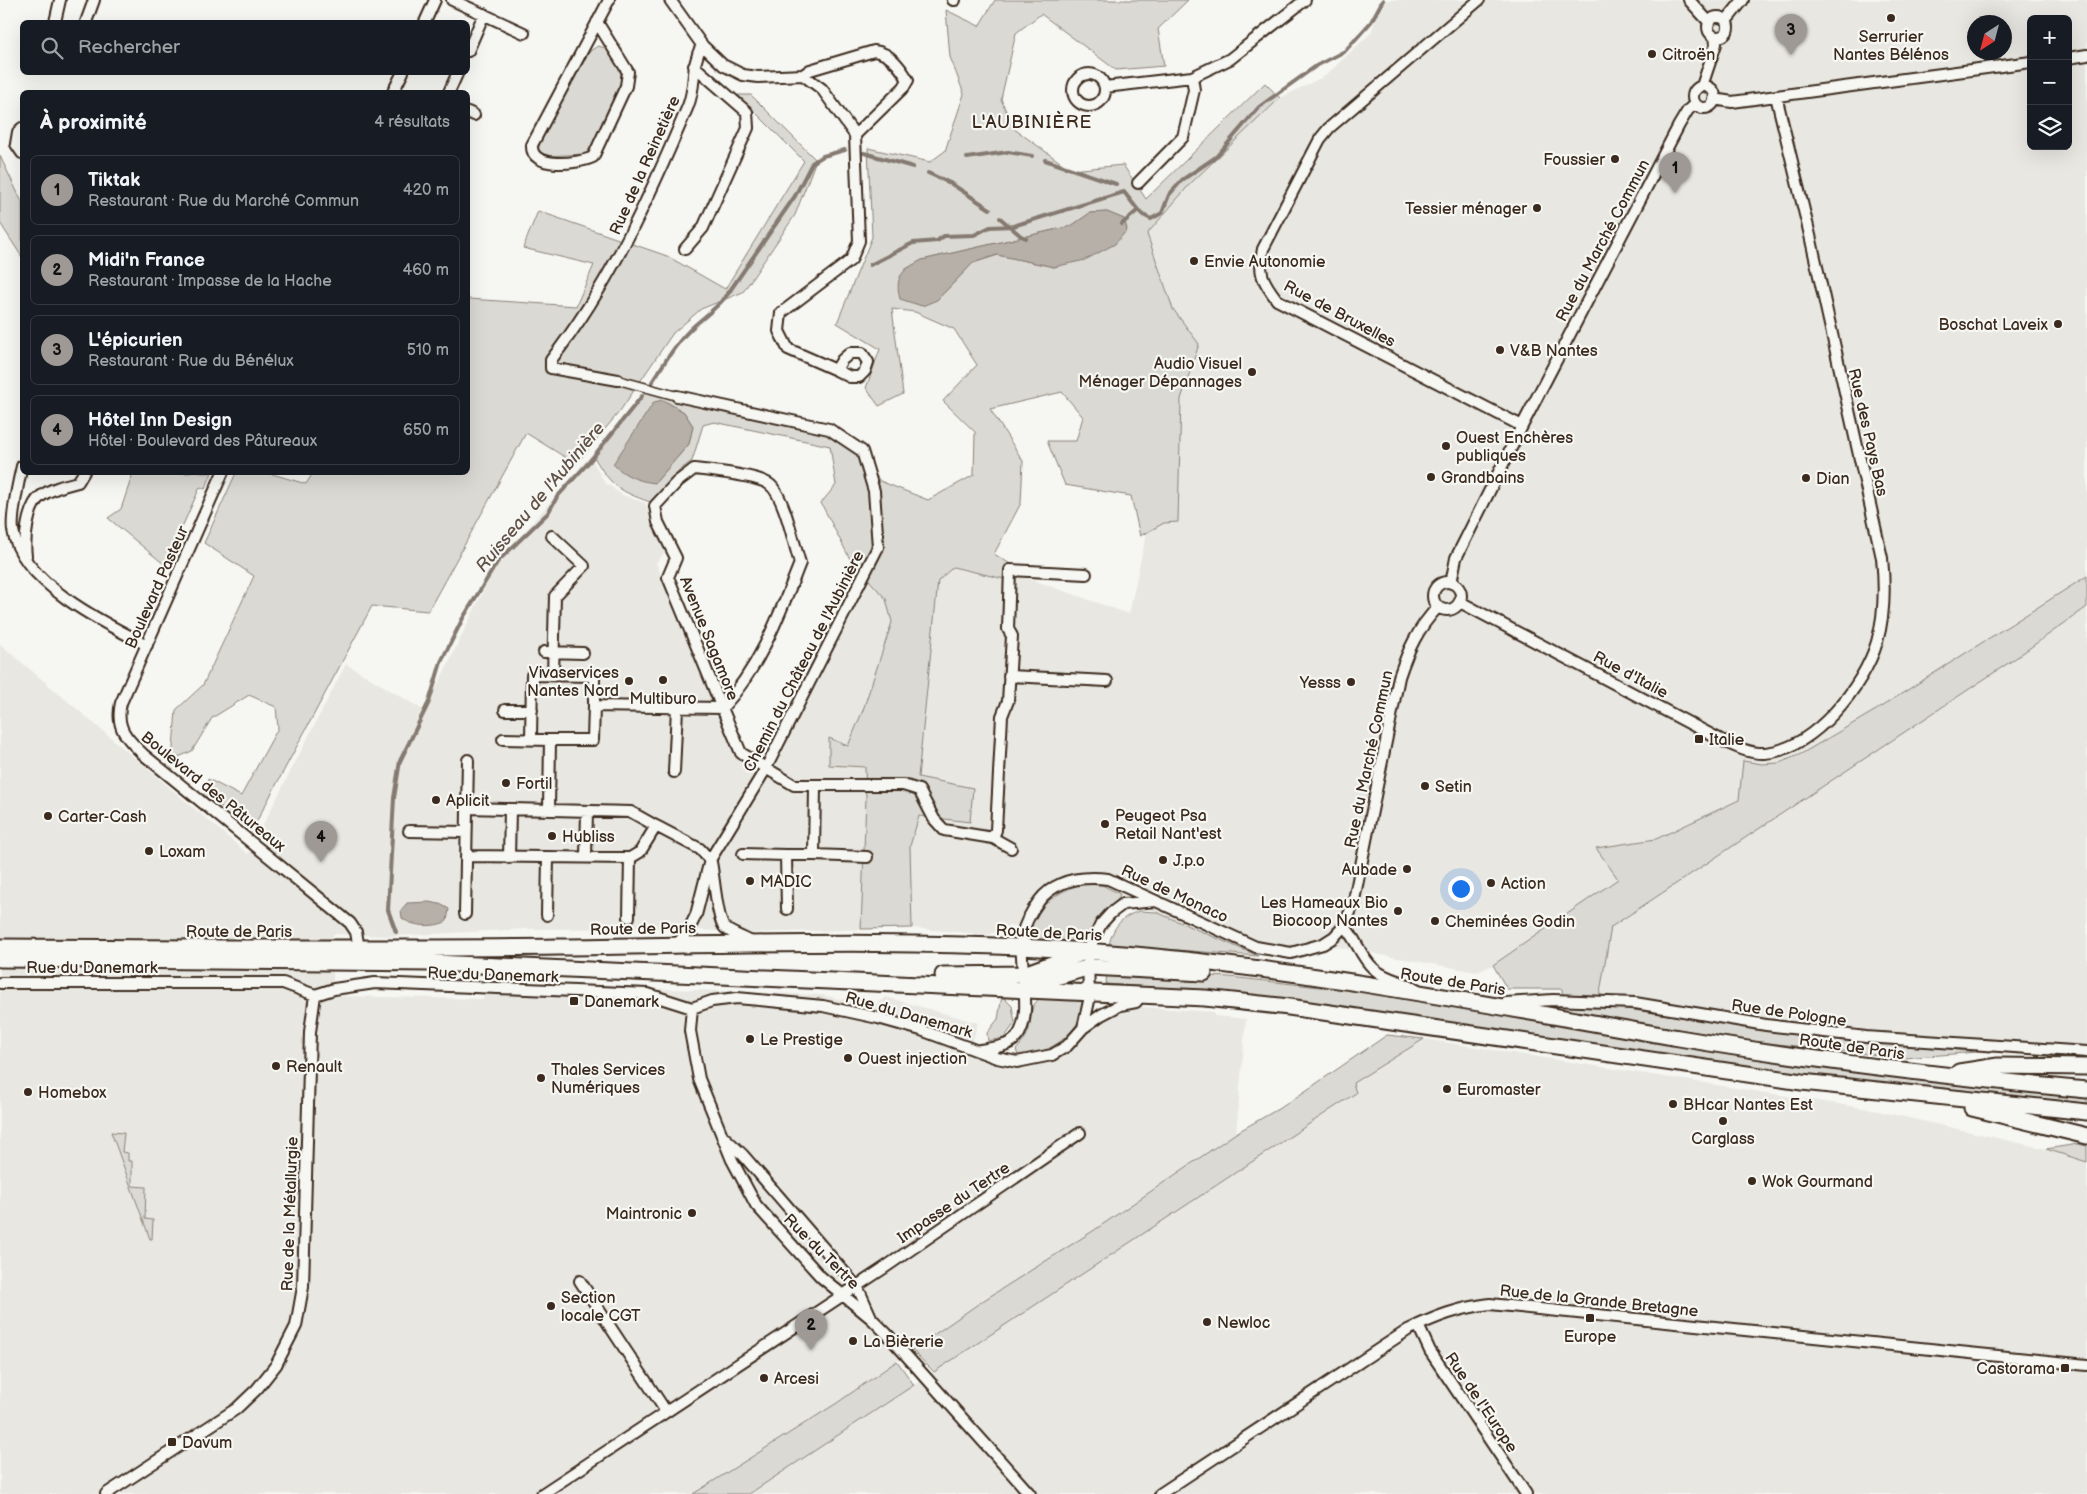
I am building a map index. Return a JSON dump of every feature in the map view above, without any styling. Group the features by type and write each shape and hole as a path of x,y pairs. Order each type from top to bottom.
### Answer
{"main road":[{"name":"Route de Paris","path":"0,947 359,948 917,944 1088,951 1233,966 1488,1004 1682,1038 1939,1076 2087,1090"},
{"path":"1024,981 1088,951"},
{"name":"Route de Paris","path":"0,959 434,963 928,985 1024,981 1089,992 1142,994 1289,1007 1677,1065 1937,1098 2087,1112"},
{"path":"1024,981 1049,978 1090,967 1227,974 1233,966"},
{"path":"1939,1076 1998,1066 2087,1067"},
{"path":"1937,1098 1994,1115 2087,1136"}],"street":[{"path":"55,20 60,0"},
{"path":"87,20 94,0"},
{"path":"426,20 435,0"},
{"path":"452,0 524,33"},
{"path":"597,22 628,72 626,86 593,157 587,160 548,163 541,161 535,158 532,145 597,22 609,0"},
{"path":"670,0 702,45 723,65 743,75 758,77 803,75 810,70 874,51 882,52 889,56 908,80 904,87 855,135"},
{"path":"1105,87 1192,77 1230,59 1305,0"},
{"name":"Rue de Bruxelles","path":"1480,0 1329,128 1320,139 1262,249 1259,268 1266,285 1277,300 1522,426"},
{"path":"1689,0 1709,22"},
{"path":"1726,20 1743,0"},
{"path":"470,46 484,14"},
{"path":"1709,22 1719,16 1726,20 1727,32 1722,36 1716,37"},
{"path":"1702,86 1712,90 1714,99 1711,105 1705,108 1696,104 1693,98 1695,92 1702,86 1716,44 1716,37 1708,29 1709,22"},
{"name":"Rue de la Reinetière","path":"618,380 551,368 551,360 604,282 642,213 694,92 694,66 702,45"},
{"path":"2072,57 2087,55"},
{"path":"1714,99 1732,102 2027,63"},
{"path":"685,248 703,228 748,128 747,112 694,66"},
{"path":"394,90 402,75"},
{"path":"450,90 457,75"},
{"path":"803,75 822,89 855,135 859,242 851,260 781,312 779,331 788,348 836,370"},
{"path":"1138,182 1183,137 1194,90 1192,77"},
{"name":"Rue des Pays Bas","path":"1776,96 1861,463 1882,558 1885,583 1877,641 1859,681 1830,716 1791,746"},
{"name":"Rue du Marché Commun","path":"1451,582 1456,558 1522,426 1679,125 1688,110 1696,104"},
{"path":"20,130 16,144 20,150"},
{"path":"618,380 677,396"},
{"name":"Chemin du Château de l'Aubinière","path":"676,946 689,929 696,914 710,860 765,770 878,547 874,491 862,451 829,428 677,396"},
{"name":"Avenue Sagamore","path":"722,708 740,689 778,616 800,563 780,498 770,484 736,474 694,469 677,482 655,506 658,522 676,558 668,577 722,708 741,753 765,770 794,786 903,785 919,790 934,819 944,830 993,838 1012,848"},
{"path":"21,475 12,529 19,550 26,560 62,596 95,618 148,644"},
{"path":"26,560 24,540 31,512 39,497 53,489 78,482 82,475"},
{"name":"Boulevard Pasteur","path":"119,714 222,475"},
{"path":"552,536 584,566 555,596 549,652 553,675"},
{"path":"993,838 996,830 1002,716 1008,701 1012,636 1008,629 1010,570 1086,574"},
{"path":"1451,582 1459,588 1460,602 1451,610 1438,607 1433,599 1435,590 1442,583 1451,582"},
{"name":"Rue d'Italie","path":"1460,602 1737,747 1762,753 1791,746"},
{"name":"Rue du Marché Commun","path":"1344,926 1353,905 1399,677 1409,648 1422,622 1438,607"},
{"path":"549,652 583,653"},
{"path":"503,739 593,740 594,676 532,675 531,739"},
{"path":"1009,676 1107,681"},
{"path":"594,706 722,708"},
{"path":"674,772 677,708"},
{"path":"505,710 532,710"},
{"name":"Boulevard des Pâtureaux","path":"119,714 122,731 128,740 350,923 356,932 359,948"},
{"path":"549,810 550,740"},
{"path":"465,914 468,760"},
{"path":"814,855 815,787"},
{"path":"467,808 631,812 700,850 710,860 716,883 719,918 724,927 756,944"},
{"path":"510,810 510,858"},
{"path":"586,857 587,811"},
{"path":"466,856 630,858 640,852 656,826"},
{"path":"409,831 466,832"},
{"path":"743,854 867,857"},
{"path":"786,855 787,909"},
{"path":"547,915 548,857"},
{"path":"629,917 630,858"},
{"name":"Rue de Monaco","path":"1024,981 1022,947 1026,922 1045,893 1072,879 1092,877 1108,879 1256,947 1291,953 1323,944 1334,937 1344,926"},
{"path":"1088,951 1101,924 1110,913 1124,904 1157,901"},
{"path":"1344,926 1374,969 1384,976 1409,984 1423,994"},
{"name":"Rue du Danemark","path":"1083,1028 1088,1011 1090,967 1088,951"},
{"name":"Rue du Danemark","path":"979,1050 1003,1046 1016,1037 1023,1019 1024,981"},
{"name":"Rue du Danemark","path":"0,983 283,983 315,996 334,989 375,984 648,994 692,1008 712,1001 737,998 823,1006 869,1015 979,1050 998,1058 1017,1062 1036,1060 1067,1046 1083,1028 1106,1012 1136,1002 1142,994"},
{"name":"Rue de la Métallurgie","path":"106,1494 236,1409 257,1389 276,1365 296,1326 303,1287 310,1032 315,996"},
{"name":"Rue de Pologne","path":"1488,1004 1552,1000 1635,1003 1766,1025 1866,1037 2087,1052"},
{"name":"Rue du Tertre","path":"692,1008 690,1031 699,1078 732,1160 756,1206 798,1253 842,1295 872,1318 1030,1494"},
{"name":"Impasse du Tertre","path":"542,1494 665,1410 856,1286 1080,1133"},
{"path":"724,1137 743,1155 856,1286 872,1318"},
{"path":"580,1281 665,1410"},
{"name":"Rue de la Grande Bretagne","path":"1160,1494 1418,1325 1444,1313 1490,1304 2087,1365"},
{"name":"Rue de l'Europe","path":"1418,1325 1430,1351 1526,1494"}],"shaded area":[{"path":"995,0 1188,0 1158,29 1164,66 1116,70 1041,14 1016,33 1001,99 1013,128 1071,170 1123,165 1146,199 1265,83 1280,98 1190,184 1147,234 1173,309 1199,344 1181,399 1178,522 1164,523 1140,536 1131,496 1065,485 1047,441 1076,441 1083,417 1062,392 990,409 1023,461 1021,503 994,554 1012,565 1013,581 953,567 938,581 918,777 973,788 970,822 919,816 910,846 912,928 861,929 866,798 865,767 829,765 829,738 848,746 863,710 892,622 886,599 850,559 821,503 836,485 830,446 714,422 703,425 692,461 681,469 650,502 623,491 611,481 594,457 647,391 828,432 860,453 880,481 928,500 974,475 975,432 943,401 977,365 954,329 915,312 892,309 903,394 879,406 866,388 880,349 837,323 872,237 868,148 930,162 945,151 964,94 950,57 946,10 979,26","holes":["1107,212 1124,219 1127,229 1054,267 998,255 973,263 937,300 904,270 922,260 1071,226 1090,213","663,400 684,412 693,426 689,444 655,483"]},
{"path":"1382,0 2087,0 2087,576 1876,710 1801,754 1779,763 1762,764 1743,761 1739,800 1656,839 1597,848 1618,879 1493,965 1477,972 1331,946 1303,956 1258,956 1156,912 1109,888 1095,884 1040,910 1032,925 1009,926 988,935 912,928 750,933 669,928 527,929 394,936 333,934 333,996 483,999 486,982 821,995 873,1006 886,997 978,1023 968,1055 1010,1067 1036,1065 1058,1057 1099,1023 1128,1006 1214,1012 1214,1016 1246,1019 1236,1133 1093,1231 981,1302 837,1403 693,1494 0,1494 0,644 248,854 346,664 425,711 496,565 590,456 604,482 622,495 645,503 665,552 656,563 707,686 751,762 776,764 888,544 990,565 1129,614 1157,485 1179,480 1181,399 1173,309 1147,234 1190,184 1280,98 1325,76 1371,33"},
{"path":"598,46 609,49 621,73 620,85 608,117 586,154 544,156 538,151 540,140 590,51"},
{"path":"738,95 751,95 816,160 795,215 743,292 701,309 673,333 620,411 576,464 526,433 428,611 372,606 253,828 204,795 208,779 241,796 278,728 276,707 249,695 212,718 192,751 172,760 176,710 203,685 254,576 204,543 235,475 276,475 306,484 312,475 470,475 470,299 576,306 594,265 523,248 538,211 667,256 725,289 804,161"},
{"path":"0,156 20,198 20,254 0,223"},
{"path":"1107,212 1124,219 1127,230 1115,244 1085,260 1054,267 997,255 973,263 937,300 922,306 900,299 898,291 899,279 905,270 922,260 1071,226 1090,213"},
{"path":"663,400 684,412 693,426 689,444 655,483 643,481 622,472 613,464 654,402"},
{"path":"132,475 211,475 205,489 200,487 165,565 108,518 121,509"},
{"path":"2087,576 2087,607 2013,660 1611,927 1598,1005 1774,1030 1976,1052 1905,1058 1759,1042 1563,1011 1562,989 1507,989 1493,965 1618,879 1596,848 1656,839 1739,800 1743,761 1762,764 1779,763 1801,754 1876,710"},
{"path":"2087,607 2087,1059 1976,1052 1774,1030 1598,1004 1611,927 2013,660"},
{"path":"1084,884 1102,885 1120,894 1089,934 1082,939 1068,942 1052,942 1033,937 1032,927 1034,918 1040,910 1057,895"},
{"path":"429,902 440,904 449,909 447,921 436,925 424,926 402,918 401,910 407,903"},
{"path":"1139,911 1156,912 1258,956 1109,945 1113,933 1119,924 1127,916"},
{"path":"1107,971 1230,977 1400,996 1550,1022 2087,1097 2087,1107 1798,1075 1208,991 1106,984"},
{"path":"1002,996 1012,1006 1015,1023 1004,1038 988,1041 987,1033 998,1019"},
{"path":"1042,997 1084,998 1083,1010 1079,1021 1072,1031 1053,1046 1030,1054 1018,1055 1016,1050 1028,1032 1033,1007"},
{"path":"1387,1035 1424,1039 1353,1083 1356,1093 934,1372 912,1350 981,1302 1093,1231 1236,1133 1285,1105"},
{"path":"1424,1039 1869,1109 2046,1149 2087,1162 2087,1494 749,1494 1356,1093 1352,1083"},
{"path":"111,1132 124,1133 122,1152 128,1153 128,1161 132,1161 132,1186 146,1187 145,1219 153,1220 152,1239 150,1239"},
{"path":"2078,1144 2087,1146 2087,1162 2046,1149"},
{"path":"897,1361 914,1385 749,1494 693,1494 837,1403"}],"waterway":[{"name":"Ruisseau de l'Aubinière","path":"1122,224 1138,210 1151,219 1162,213 1169,195 1182,180 1216,157 1259,107 1316,66 1345,51 1371,22 1383,0"},
{"name":"Ruisseau de l'Aubinière","path":"652,382 683,338 727,295 795,196 812,163 823,156 845,150"},
{"path":"967,158 1008,152 1032,156"},
{"name":"Ruisseau de l'Aubinière","path":"864,153 913,167"},
{"path":"1045,160 1116,184"},
{"name":"Ruisseau de l'Aubinière","path":"928,173 950,183 990,209"},
{"name":"Ruisseau de l'Aubinière","path":"870,265 913,243 937,241 944,236 974,235 990,227 1013,226 1124,192 1138,210"},
{"name":"Ruisseau de l'Aubinière","path":"1000,218 1026,238"},
{"name":"Ruisseau de l'Aubinière","path":"396,932 388,910 394,798 400,761 429,702 441,662 463,618 498,561 548,513 557,497 589,462 642,396"}],"place":[{"name":"Serrurier Nantes Bélénos","path":"1891,18"},
{"name":"Citroën","path":"1652,54"},
{"name":"L'épicurien","path":"1791,55"},
{"name":"Foussier","path":"1615,159"},
{"name":"Tiktak","path":"1675,193"},
{"name":"Tessier ménager","path":"1537,208"},
{"name":"Envie Autonomie","path":"1194,261"},
{"name":"Boschat Laveix","path":"2058,324"},
{"name":"V&B Nantes","path":"1500,350"},
{"name":"Audio Visuel Ménager Dépannages","path":"1252,372"},
{"name":"Ouest Enchères publiques","path":"1446,446"},
{"name":"Grandbains","path":"1431,477"},
{"name":"Dian","path":"1806,478"},
{"name":"Multiburo","path":"663,680"},
{"name":"Vivaservices Nantes Nord","path":"629,681"},
{"name":"Yesss","path":"1351,682"},
{"name":"Italie","path":"1699,739"},
{"name":"Fortil","path":"506,783"},
{"name":"Setin","path":"1425,786"},
{"name":"Aplicit","path":"436,800"},
{"name":"Carter-Cash","path":"48,816"},
{"name":"Peugeot Psa Retail Nant'est","path":"1105,824"},
{"name":"Hubliss","path":"552,836"},
{"name":"Loxam","path":"149,851"},
{"name":"J.p.o","path":"1163,860"},
{"name":"Hôtel Inn Design","path":"321,862"},
{"name":"Aubade","path":"1407,869"},
{"name":"MADIC","path":"750,881"},
{"name":"Action","path":"1491,883"},
{"name":"Les Hameaux Bio Biocoop Nantes","path":"1398,911"},
{"name":"Cheminées Godin","path":"1435,921"},
{"name":"Danemark","path":"574,1001"},
{"name":"Le Prestige","path":"750,1039"},
{"name":"Ouest injection","path":"848,1058"},
{"name":"Renault","path":"276,1066"},
{"name":"Thales Services Numériques","path":"541,1078"},
{"name":"Euromaster","path":"1447,1089"},
{"name":"Homebox","path":"28,1092"},
{"name":"BHcar Nantes Est","path":"1673,1104"},
{"name":"Carglass","path":"1723,1121"},
{"name":"Wok Gourmand","path":"1752,1181"},
{"name":"Maintronic","path":"692,1213"},
{"name":"Section locale CGT","path":"551,1306"},
{"name":"Europe","path":"1590,1318"},
{"name":"Newloc","path":"1207,1322"},
{"name":"La Bièrerie","path":"853,1341"},
{"name":"Midi'n France","path":"811,1350"},
{"name":"Castorama","path":"2065,1368"},
{"name":"Arcesi","path":"764,1378"},
{"name":"Davum","path":"172,1442"}],"district":[{"name":"L'AUBINIÈRE","path":"1032,122"}]}
